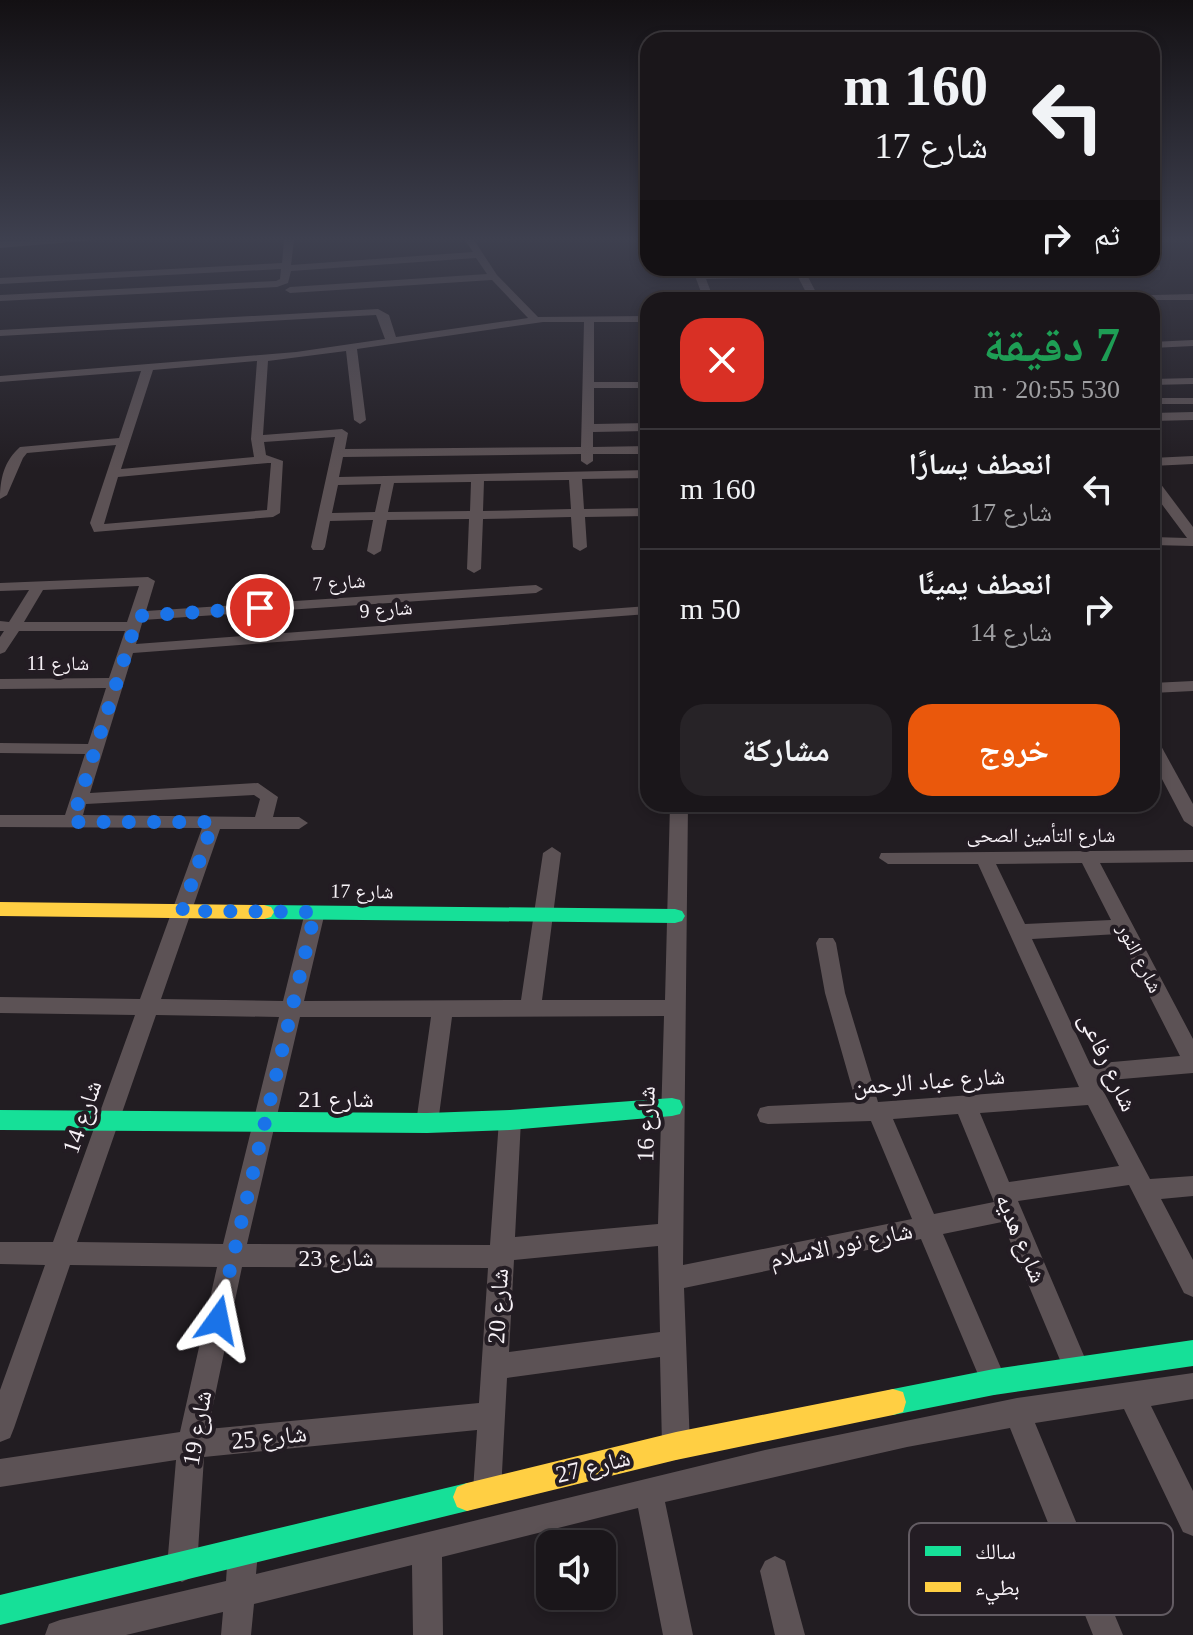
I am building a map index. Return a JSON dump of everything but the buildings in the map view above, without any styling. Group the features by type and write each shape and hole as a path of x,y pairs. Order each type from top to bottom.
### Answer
{"street":[{"path":"0,333 301,316"},
{"path":"384,316 391,340"},
{"path":"532,316 536,320"},
{"path":"0,379 263,358 536,320 640,319"},
{"path":"580,547 578,513 587,450 589,320"},
{"path":"1160,344 1191,338"},
{"path":"351,347 360,420"},
{"path":"148,367 97,523 99,529 263,516 275,510 277,461 258,455 263,358"},
{"path":"1160,382 1193,381"},
{"path":"587,385 640,385"},
{"path":"1160,401 1193,401"},
{"path":"1160,417 1193,416"},
{"path":"587,428 640,427"},
{"path":"257,439 336,432 343,437 318,547"},
{"path":"0,495 17,456 24,450 122,441"},
{"path":"339,453 640,450"},
{"path":"112,474 268,459"},
{"path":"1160,462 1193,460"},
{"path":"333,481 640,474"},
{"path":"474,569 478,478"},
{"path":"374,551 388,480"},
{"path":"1160,493 1193,539"},
{"path":"325,517 640,512"},
{"path":"1160,541 1193,539"},
{"path":"0,587 147,580 72,822"},
{"path":"0,649 7,626 39,585"},
{"name":"شارع 7","path":"136,622 536,589"},
{"name":"شارع 9","path":"127,649 640,611"},
{"path":"7,626 136,622"},
{"name":"شارع 11","path":"0,684 116,683"},
{"path":"1160,688 1193,686"},
{"path":"0,748 95,749"},
{"path":"1160,759 1193,821"},
{"path":"79,799 258,789 269,797 263,822"},
{"name":"شارع 16","path":"676,1446 670,1234 679,812"},
{"path":"0,821 299,823"},
{"name":"شارع 14","path":"2,1420 213,822"},
{"path":"530,1009 552,853"},
{"name":"شارع رفاعى","path":"984,857 1094,1095 1193,1285"},
{"name":"شارع النور","path":"1088,857 1193,1062"},
{"name":"شارع التأمين الصحى","path":"888,858 1191,859"},
{"name":"شارع 17","path":"0,909 675,916"},
{"name":"شارع 19","path":"182,1567 191,1444 263,1123 315,912"},
{"path":"1018,932 1124,927"},
{"path":"826,943 835,993 874,1111 994,1382"},
{"path":"0,1005 291,1009 673,1008"},
{"path":"427,1123 443,1009"},
{"path":"1084,1073 1193,1062"},
{"name":"شارع عباد الرحمن","path":"768,1115 874,1111 1094,1095"},
{"name":"شارع هديه","path":"965,1105 1077,1370"},
{"name":"شارع 21","path":"0,1120 427,1123 510,1120 672,1107"},
{"name":"شارع 20","path":"487,1491 510,1120"},
{"name":"شارع نور الاسلام","path":"672,1279 926,1227 1006,1202 1139,1182 1193,1186"},
{"name":"شارع 23","path":"0,1253 481,1258 517,1248 670,1234"},
{"path":"494,1367 674,1343"},
{"name":"شارع 27","path":"0,1610 676,1446 994,1382 1193,1353"},
{"path":"1145,1360 1145,1393 1193,1522"},
{"name":"شارع 27","path":"60,1635 240,1595 649,1491 1017,1412 1193,1386"},
{"path":"1017,1412 1062,1523"},
{"name":"شارع 25","path":"0,1473 191,1444 491,1415"},
{"path":"649,1491 678,1635"},
{"path":"427,1548 428,1635"},
{"path":"236,1635 243,1552"},
{"path":"775,1571 790,1635"},
{"path":"1100,1615 1108,1635"}],"traffic: fast":[{"path":"264,912 675,916"},
{"path":"0,1120 427,1123 510,1120 672,1107"},
{"path":"893,1402 994,1382 1193,1353"},
{"path":"0,1610 467,1497"}],"traffic: slow":[{"path":"0,909 264,912"},
{"path":"467,1497 676,1446 893,1402"}],"route":[{"path":"218,1320 315,912 182,911 213,822 72,822 138,616 260,608"}]}
